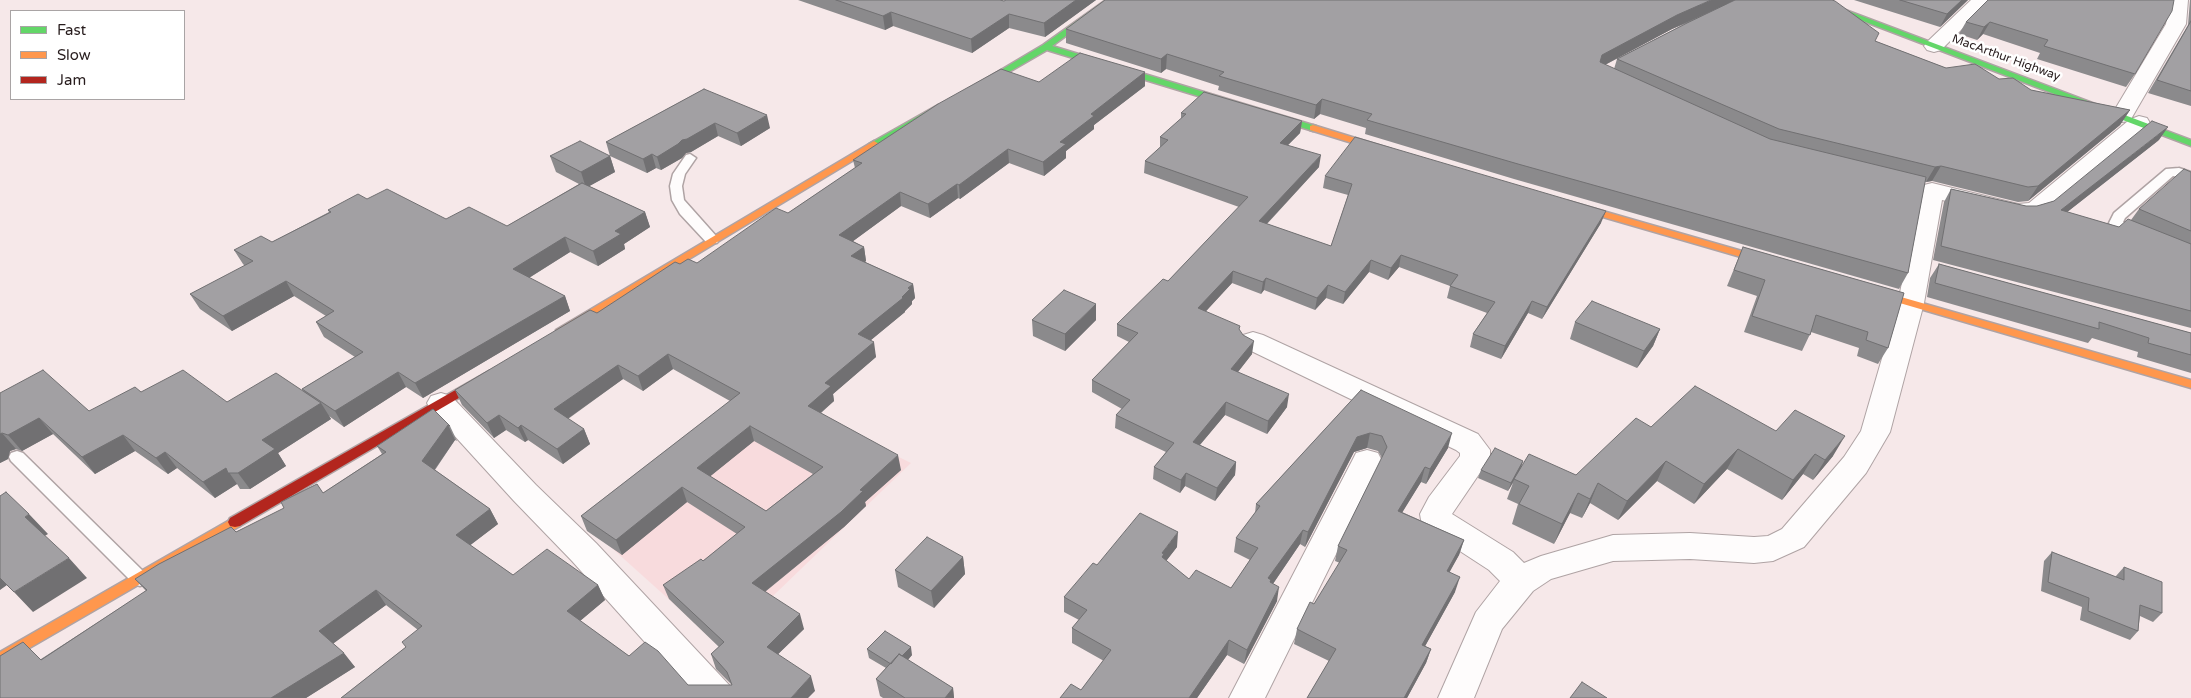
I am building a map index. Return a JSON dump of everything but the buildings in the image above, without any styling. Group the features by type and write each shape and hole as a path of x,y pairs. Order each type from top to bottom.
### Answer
{"main road":[{"path":"962,95 1046,47 1110,0"},
{"name":"MacArthur Highway","path":"1812,0 2191,142"},
{"path":"1046,47 1402,155"},
{"path":"551,337 892,133 946,104"},
{"path":"1553,200 1788,268"},
{"path":"1854,287 2191,384"},
{"path":"0,659 140,579 500,367"}],"street":[{"path":"1934,46 1982,0"},
{"path":"1456,698 1488,622 1521,582 1541,570 1613,548 1690,546 1754,550 1773,548 1793,538 1855,465 1875,432 1911,303 1928,188 2018,211 2037,208 2131,120 2183,7"},
{"path":"1917,265 1946,273"},
{"path":"1253,341 1467,442 1475,450 1475,458 1440,506 1436,514 1437,520 1501,561 1521,582"},
{"path":"441,403 525,494 590,559 718,698"},
{"path":"1247,698 1367,461"}],"lane":[{"path":"690,158 679,174 676,186 678,200 685,211 712,240"},
{"path":"2147,238 2121,228 2116,223 2119,216 2170,172 2179,172 2191,176"},
{"path":"17,458 140,579"}],"shaded area":[{"path":"765,391 911,463 721,646 585,524"}],"traffic: fast":[{"path":"973,89 1046,47 1111,0"},
{"path":"1812,0 2191,143"},
{"path":"1046,47 1313,128"},
{"path":"874,144 938,108"}],"traffic: slow":[{"path":"1313,128 1388,151"},
{"path":"562,330 874,144"},
{"path":"1568,204 1776,264"},
{"path":"1866,290 2191,384"},
{"path":"0,659 235,522"}],"traffic: jam":[{"path":"235,522 489,375"}]}
